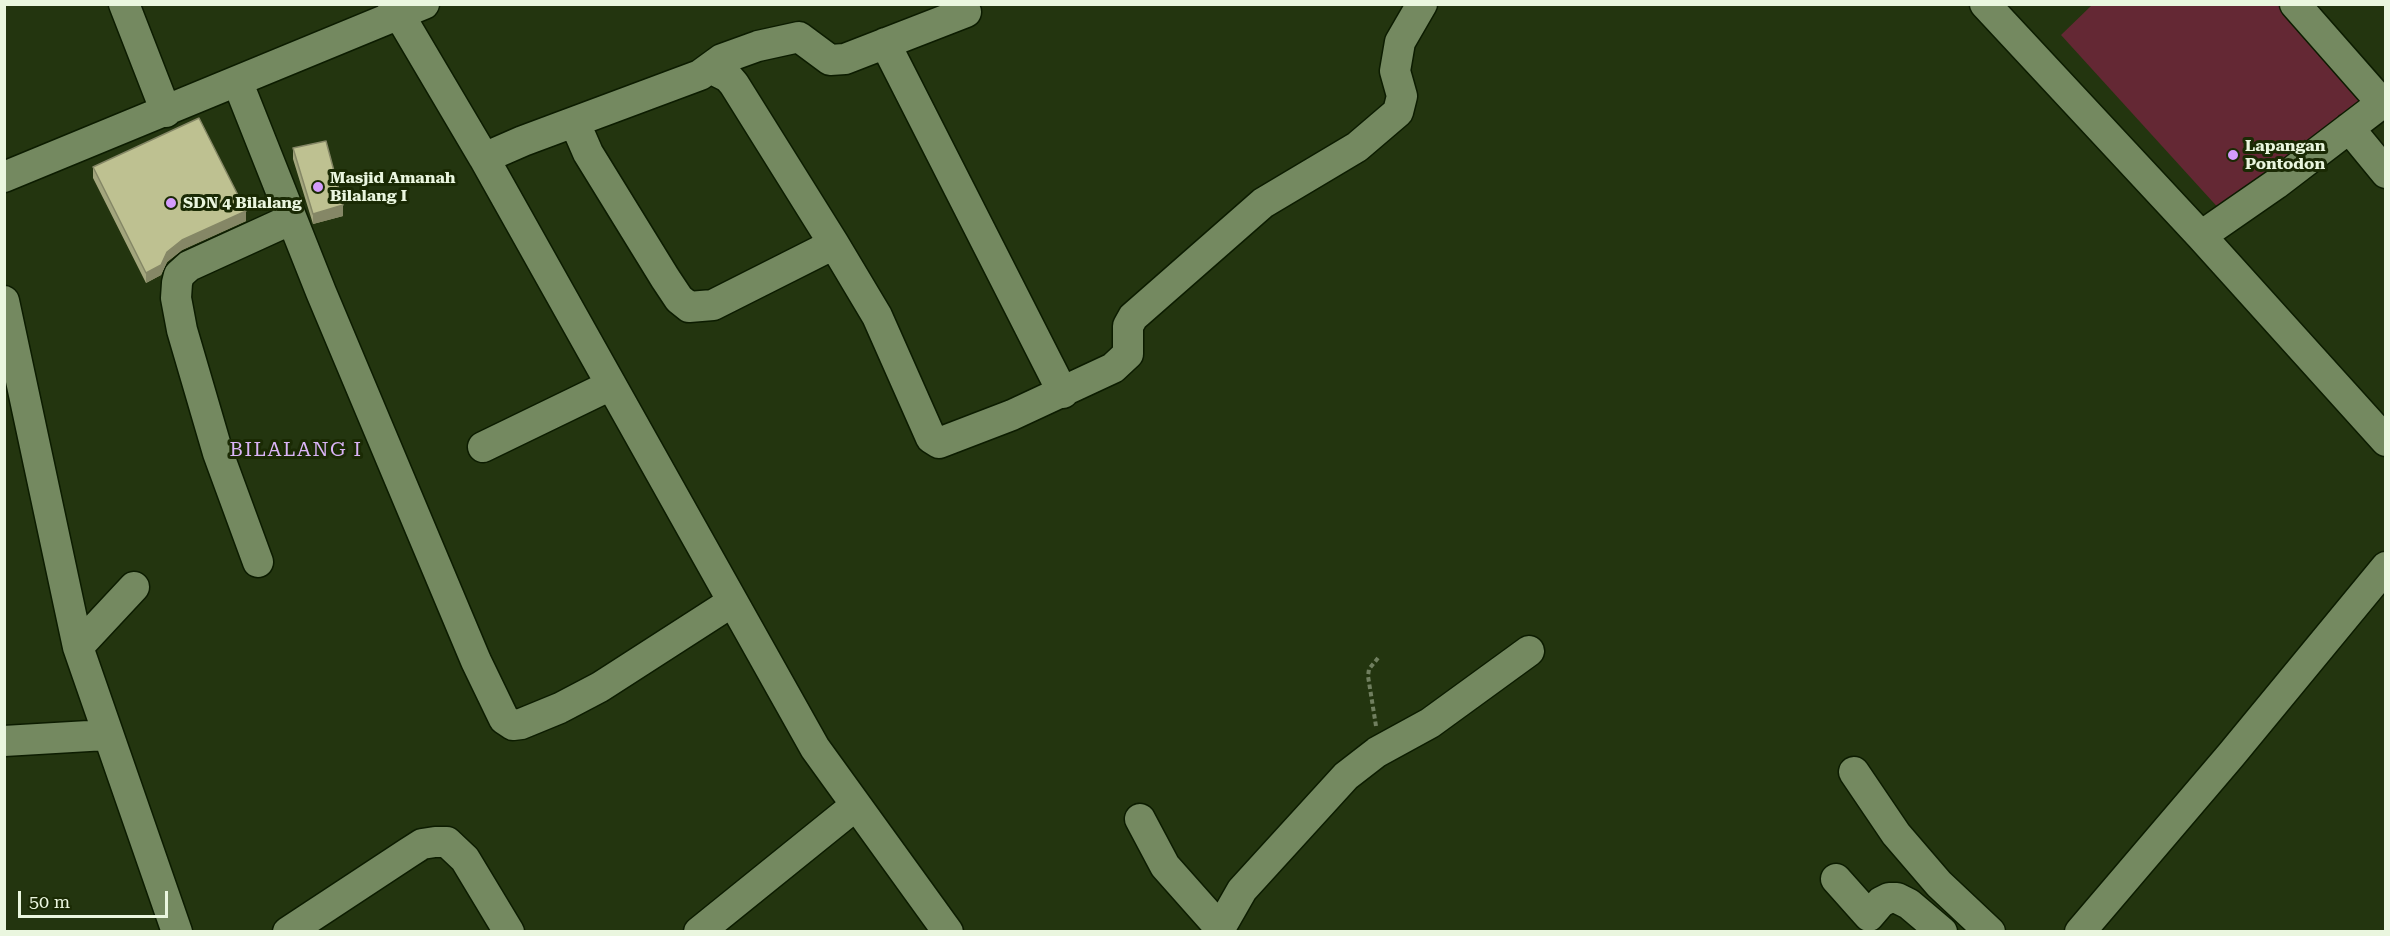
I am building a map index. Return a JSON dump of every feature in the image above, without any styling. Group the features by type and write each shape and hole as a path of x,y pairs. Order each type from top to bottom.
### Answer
{"street":[{"path":"124,4 166,112"},
{"path":"710,68 728,77 734,84 878,316 931,438 939,443 1063,393 1121,362 1128,354 1128,326 1133,317 1263,203 1357,147 1398,112 1402,96 1395,71 1400,42 1422,4"},
{"path":"1985,4 2201,236 2385,441"},
{"path":"2201,236 2384,101 2295,4"},
{"path":"5,175 238,83 406,8 484,158 815,748 948,932"},
{"path":"484,158 523,141 700,75 722,59 758,45 791,38 803,39 830,60 845,59 966,12"},
{"path":"885,43 1063,393"},
{"path":"238,83 292,219 480,670 507,722 513,725 535,720 600,687 732,602"},
{"path":"575,123 588,153 665,278 679,299 689,307 713,305 834,244"},
{"path":"2349,128 2385,173"},
{"path":"258,562 218,453 182,330 176,298 177,284 179,275 189,266 292,219"},
{"path":"4,301 78,647 106,735 177,932"},
{"path":"483,447 611,385"},
{"path":"2080,932 2231,755 2385,567"},
{"path":"78,647 134,587"},
{"path":"1140,819 1165,866 1219,930 1242,890 1346,776 1377,753 1430,723 1528,651"},
{"path":"4,741 106,735"},
{"path":"1854,772 1896,834 1932,876 1990,932"},
{"path":"699,932 855,806"},
{"path":"288,932 422,844 447,842 465,859 509,932"},
{"path":"1836,879 1862,924 1881,902 1889,898 1897,898 1909,904 1942,932"}],"path":[{"path":"1377,753 1374,708 1368,676 1369,669 1378,658"}],"shaded area":[{"name":"Lapangan Pontodon","path":"2092,5 2281,5 2367,99 2222,212 2061,35"}],"building":[{"name":"SDN 4 Bilalang","path":"199,118 246,211 182,240 167,252 161,265 146,273 93,167"},
{"name":"Masjid Amanah Bilalang I","path":"326,141 343,205 313,214 293,148"}],"place":[{"name":"Lapangan Pontodon","path":"2233,155"},
{"name":"Masjid Amanah Bilalang I","path":"318,187"},
{"name":"SDN 4 Bilalang","path":"171,203"}],"district":[{"name":"BILALANG I","path":"296,450"}]}
